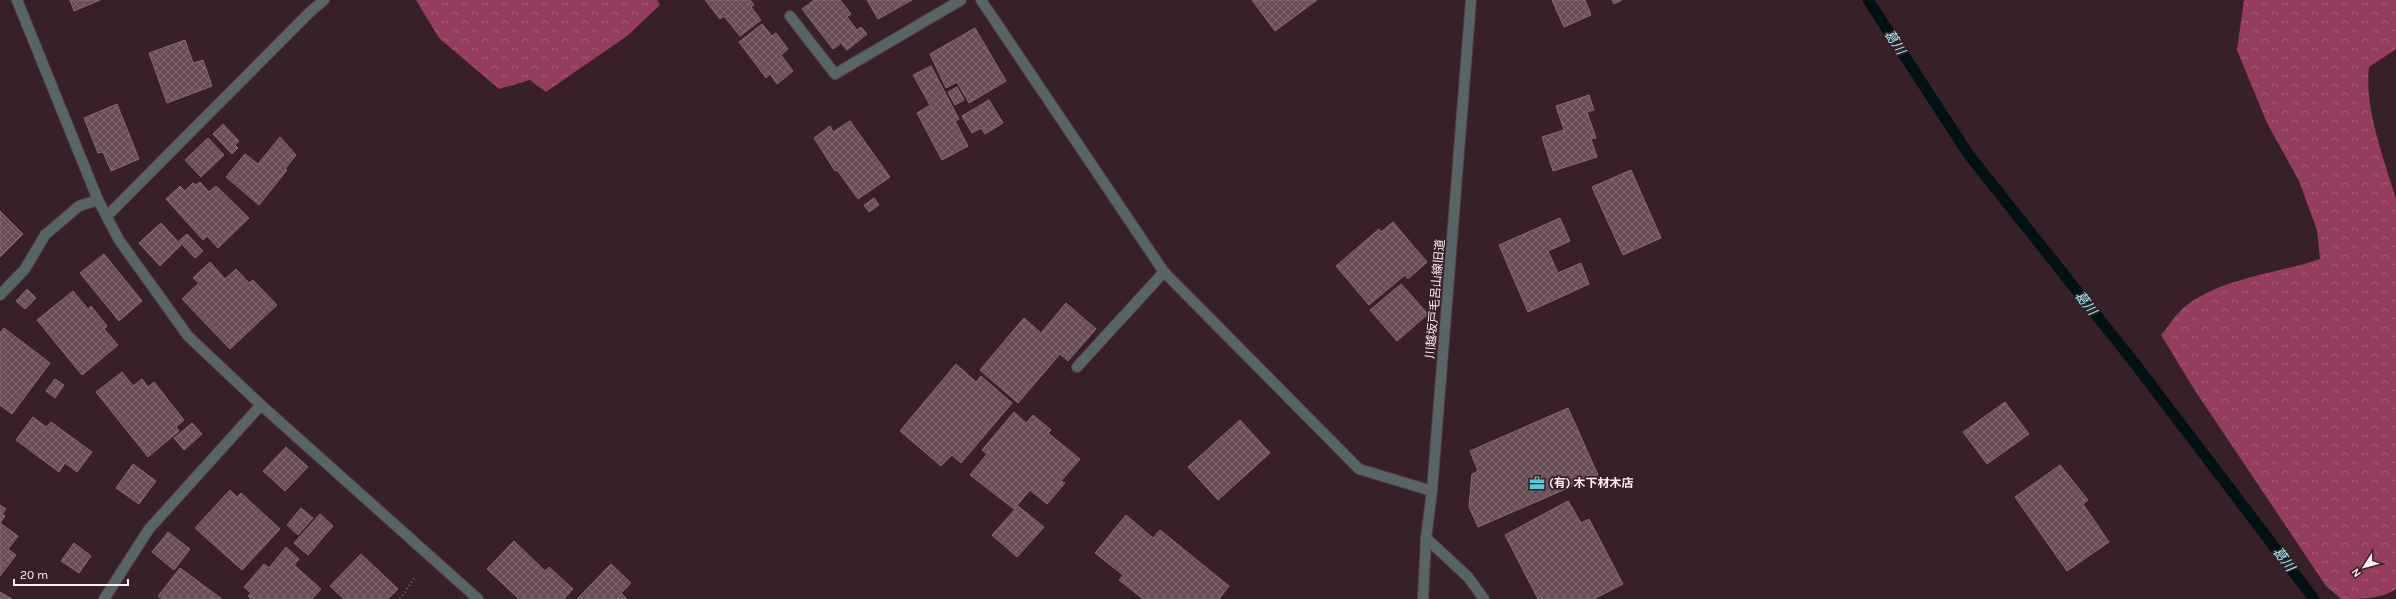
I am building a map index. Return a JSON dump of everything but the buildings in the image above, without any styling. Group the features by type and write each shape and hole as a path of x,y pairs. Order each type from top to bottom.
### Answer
{"street":[{"path":"17,0 98,200 124,247 188,336 261,405 478,599"},
{"path":"107,216 324,0"},
{"path":"790,16 835,74 961,0"},
{"path":"981,0 1164,272 1359,469 1432,491"},
{"name":"川越坂戸毛呂山線旧道","path":"1423,599 1426,538 1432,491 1471,0"},
{"path":"0,295 24,269 45,235 78,206 98,200"},
{"path":"1077,367 1164,272"},
{"path":"104,599 149,530 261,405"},
{"path":"1426,538 1468,577 1484,599"}],"green space":[{"path":"416,0 657,0 660,5 627,36 546,92 530,80 499,89 439,38"},
{"path":"2244,0 2396,0 2396,49 2369,67 2368,83 2369,99 2376,133 2396,199 2396,589 2377,597 2341,599 2326,586 2194,389 2161,335 2183,308 2218,288 2252,277 2320,259 2317,230 2299,181 2267,123 2237,50"}],"waterway":[{"name":"葛川","path":"1868,0 1969,155 2136,365 2314,599"}],"place":[{"name":"(有) 木下材木店","path":"1537,483"}]}
